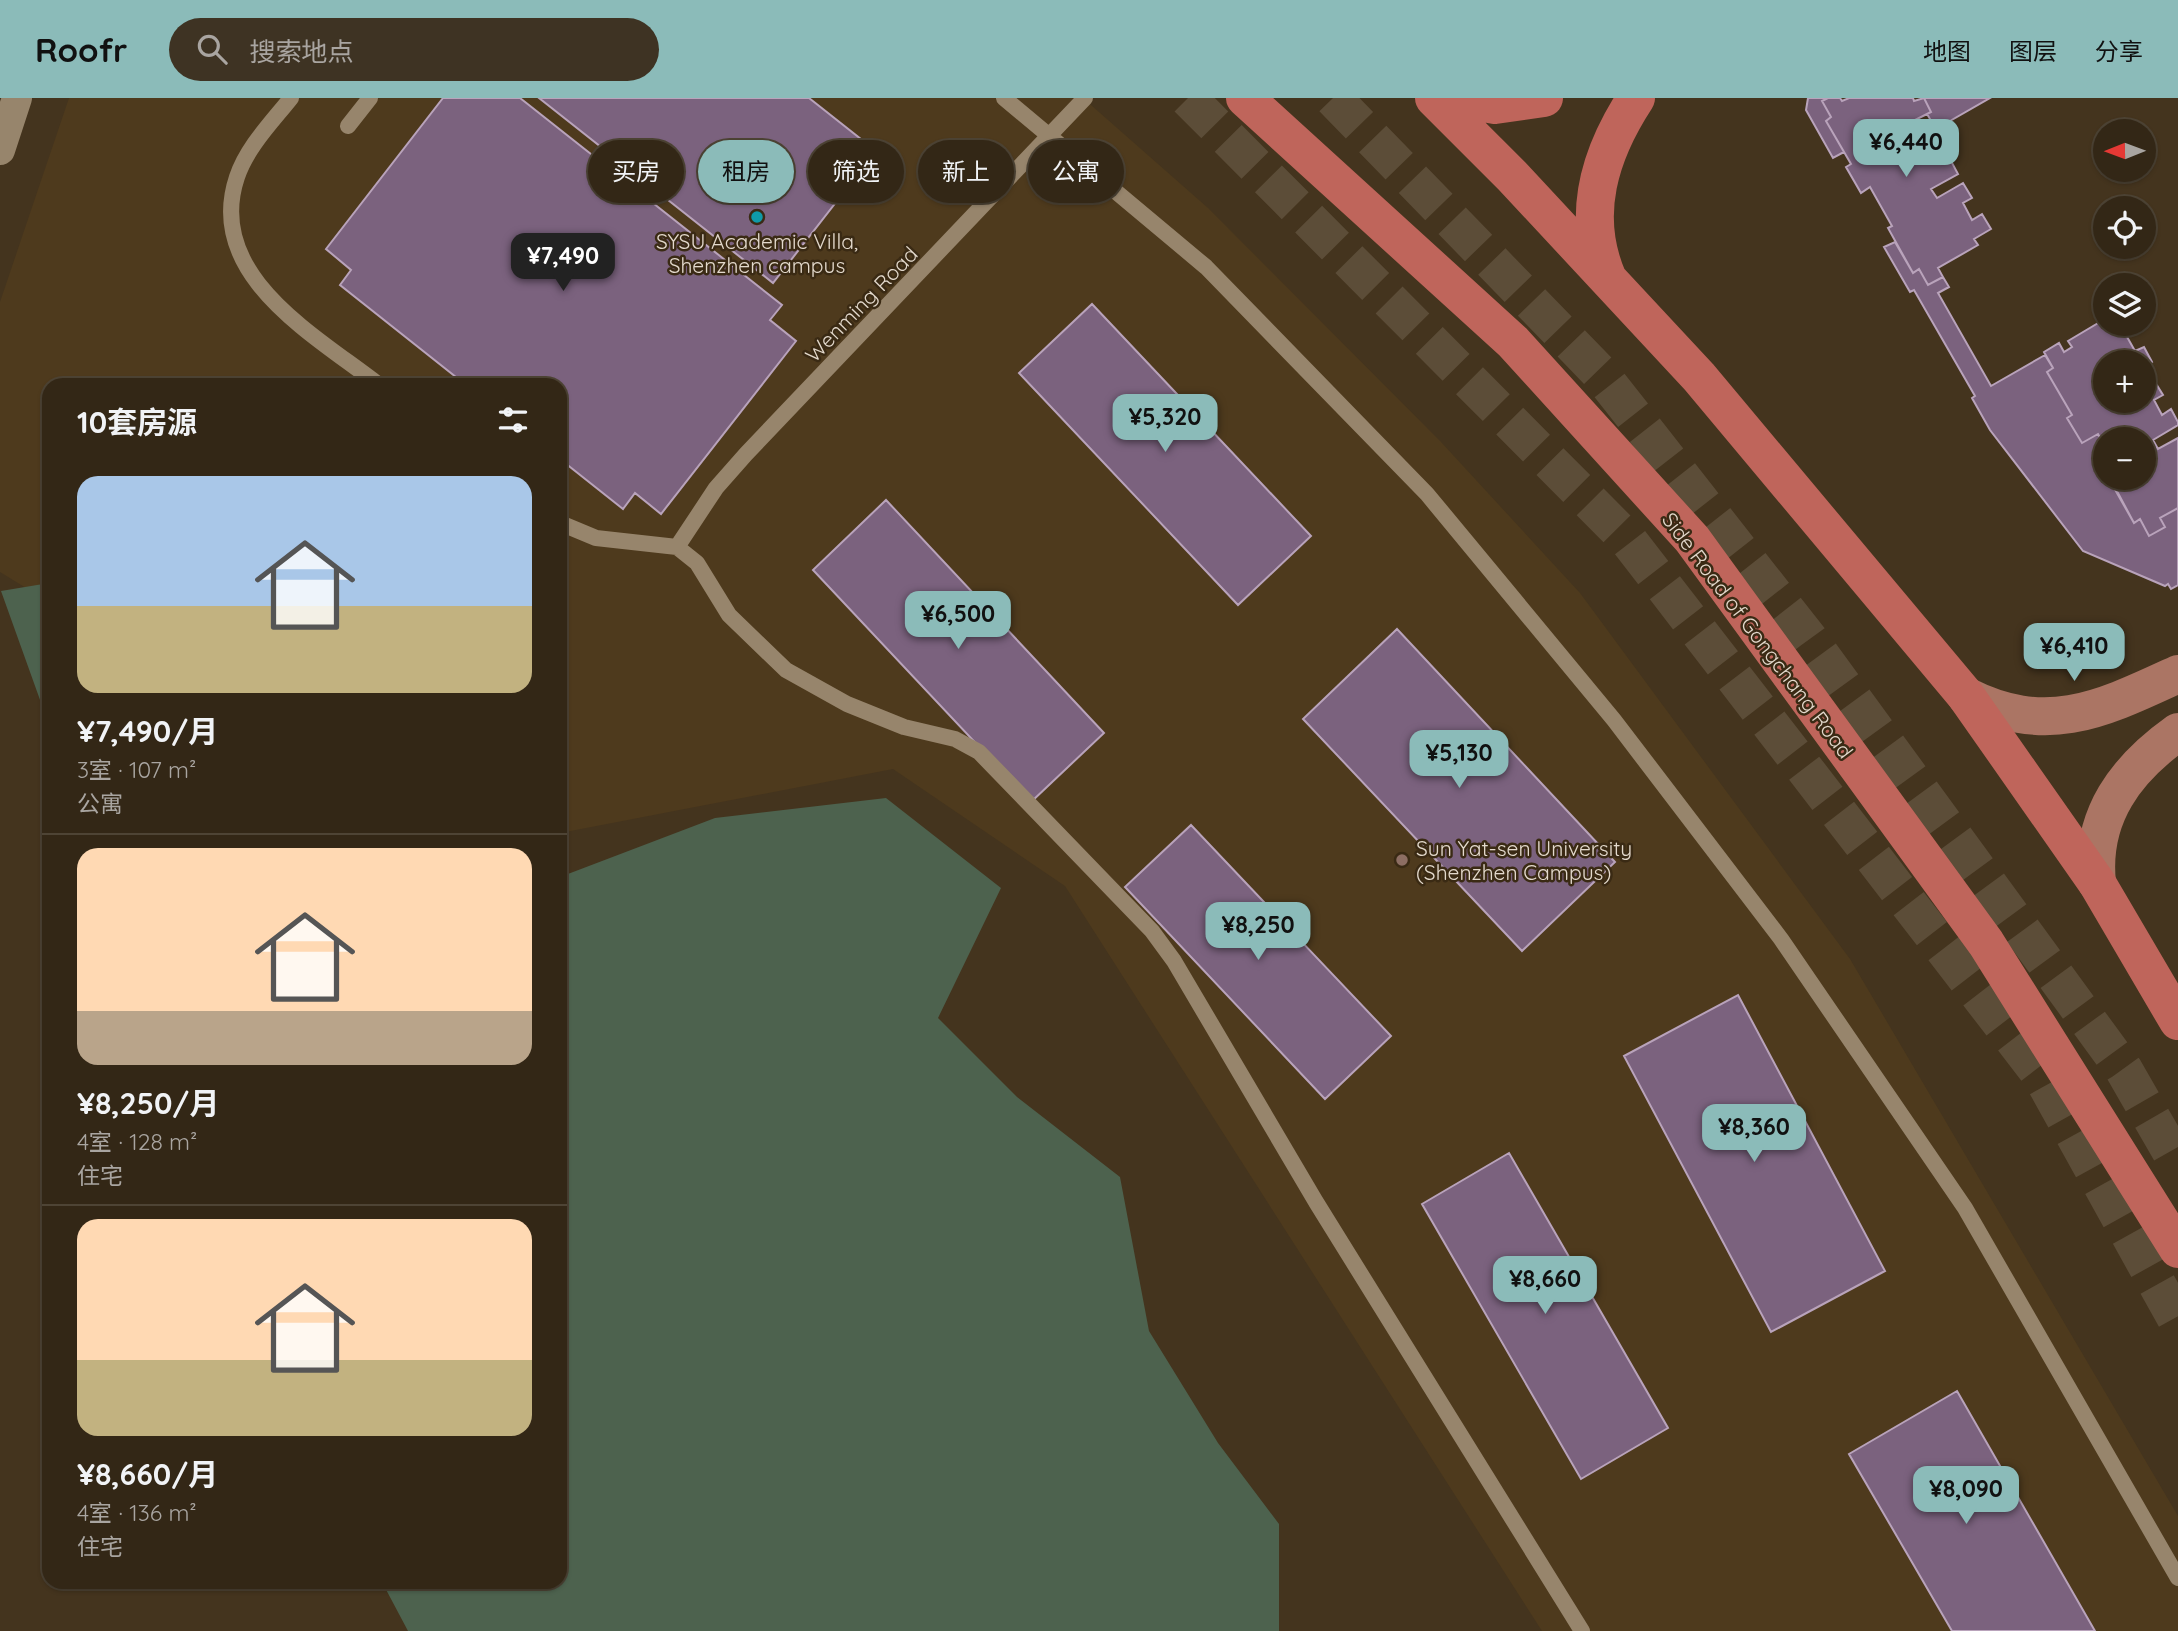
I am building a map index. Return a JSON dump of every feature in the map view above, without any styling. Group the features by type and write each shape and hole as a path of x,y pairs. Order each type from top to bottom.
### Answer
{"main road":[{"name":"Side Road of Gongchang Road","path":"1245,98 1513,342 1692,539 1986,943 2178,1249"},
{"path":"1434,98 1512,176 1699,377 1966,696 2097,883 2178,1021"},
{"path":"1456,98 1495,105 1544,98"},
{"path":"1609,281 1600,250 1597,180 1611,138 1636,98"},
{"path":"1966,696 2013,716 2053,718 2078,713 2178,674"},
{"path":"2097,883 2097,856 2101,832 2116,794 2128,775 2155,748 2178,732"}],"street":[{"path":"0,150 18,98"}],"lane":[{"path":"291,98 250,150 237,176 231,204 233,232 240,254 271,301 370,378"},
{"path":"348,126 370,98"},
{"path":"1004,98 1206,267 1427,494 1614,720 1781,939 1965,1208 2178,1578"},
{"name":"Wenming Road","path":"677,547 716,488 1052,136 1085,98"},
{"path":"567,526 596,538 677,547 697,563 729,615 786,670 846,704 904,727 955,739 979,752 1152,930 1174,961 1323,1214 1582,1631"}],"shaded area":[{"name":"Sun Yat-sen University (Shenzhen Campus)","path":"69,98 1083,98 1208,208 1441,442 1580,593 1850,959 2178,1516 2178,1631 1542,1631 1065,886 893,769 567,832 567,378 42,378 42,598 0,572 0,302"}],"green space":[{"path":"42,584 42,705 1,591"},
{"path":"886,798 1001,888 938,1018 1017,1097 1120,1177 1149,1331 1218,1443 1279,1524 1279,1631 408,1631 386,1589 567,1589 567,874 715,818"}],"building":[{"path":"443,98 520,98 588,152 588,203 653,203 782,305 770,320 796,341 661,514 635,493 623,509 567,465 567,378 457,378 340,285 351,270 326,249"},
{"name":"SYSU Academic Villa, Shenzhen campus","path":"539,98 809,98 862,140 808,140 808,203 835,203 773,283 672,203 684,203 684,140 592,140"},
{"path":"1808,98 1828,98 1822,101 1831,117 1826,121 1844,152 1833,158 1806,110"},
{"path":"1840,98 1842,101 1849,98 1913,98 1914,101 1924,98 1931,112 1915,120 1918,126 1897,138 1899,142 1904,139 1906,144 1932,129 1941,144 1932,149 1941,164 1950,159 1958,174 1931,189 1937,198 1963,183 1972,198 1963,203 1972,220 1982,214 1991,229 1974,239 1978,245 1938,268 1943,277 1928,285 1919,269 1913,273 1888,228 1892,226 1870,187 1861,193 1846,167 1851,164 1826,121 1831,117 1822,101"},
{"path":"1924,98 1990,98 1936,129 1927,114 1931,112"},
{"path":"1895,242 1913,273 1919,269 1928,285 1943,277 1949,287 1938,293 1991,386 2045,355 2053,368 2047,372 2072,415 2067,418 2082,443 2093,437 2093,490 2116,490 2134,523 2140,519 2149,536 2165,527 2160,518 2178,508 2178,585 2171,589 2168,584 2165,586 2083,551 1990,430 1972,398 1975,396 1914,290 1910,292 1884,247"},
{"path":"1092,304 1311,536 1238,605 1019,373"},
{"path":"2093,326 2093,336 2127,336 2134,350 2093,350 2093,413 2156,413 2156,404 2162,415 2171,409 2178,425 2156,438 2156,427 2093,427 2093,437 2082,443 2067,418 2072,415 2047,372 2053,368 2044,352 2059,343 2064,352 2072,347 2068,341"},
{"path":"2156,384 2163,395 2156,399"},
{"path":"2178,438 2178,508 2160,518 2165,527 2149,536 2140,519 2134,523 2115,490 2156,490 2156,445 2158,449"},
{"path":"886,500 1104,733 1031,802 813,570"},
{"path":"1397,629 1615,862 1522,951 1303,719"},
{"path":"1191,825 1391,1036 1325,1099 1125,887"},
{"path":"1738,995 1885,1271 1771,1332 1624,1056"},
{"path":"1509,1153 1668,1428 1581,1479 1422,1204"},
{"path":"1957,1391 2095,1631 1952,1631 1849,1454"}],"tunnel":[{"path":"1188,98 1628,540 2041,1075 2178,1322"},
{"path":"1333,98 1599,372 1809,639 2124,1070 2178,1164"}],"place":[{"name":"SYSU Academic Villa, Shenzhen campus","path":"757,217"},
{"name":"Sun Yat-sen University (Shenzhen Campus)","path":"1402,860"}]}
